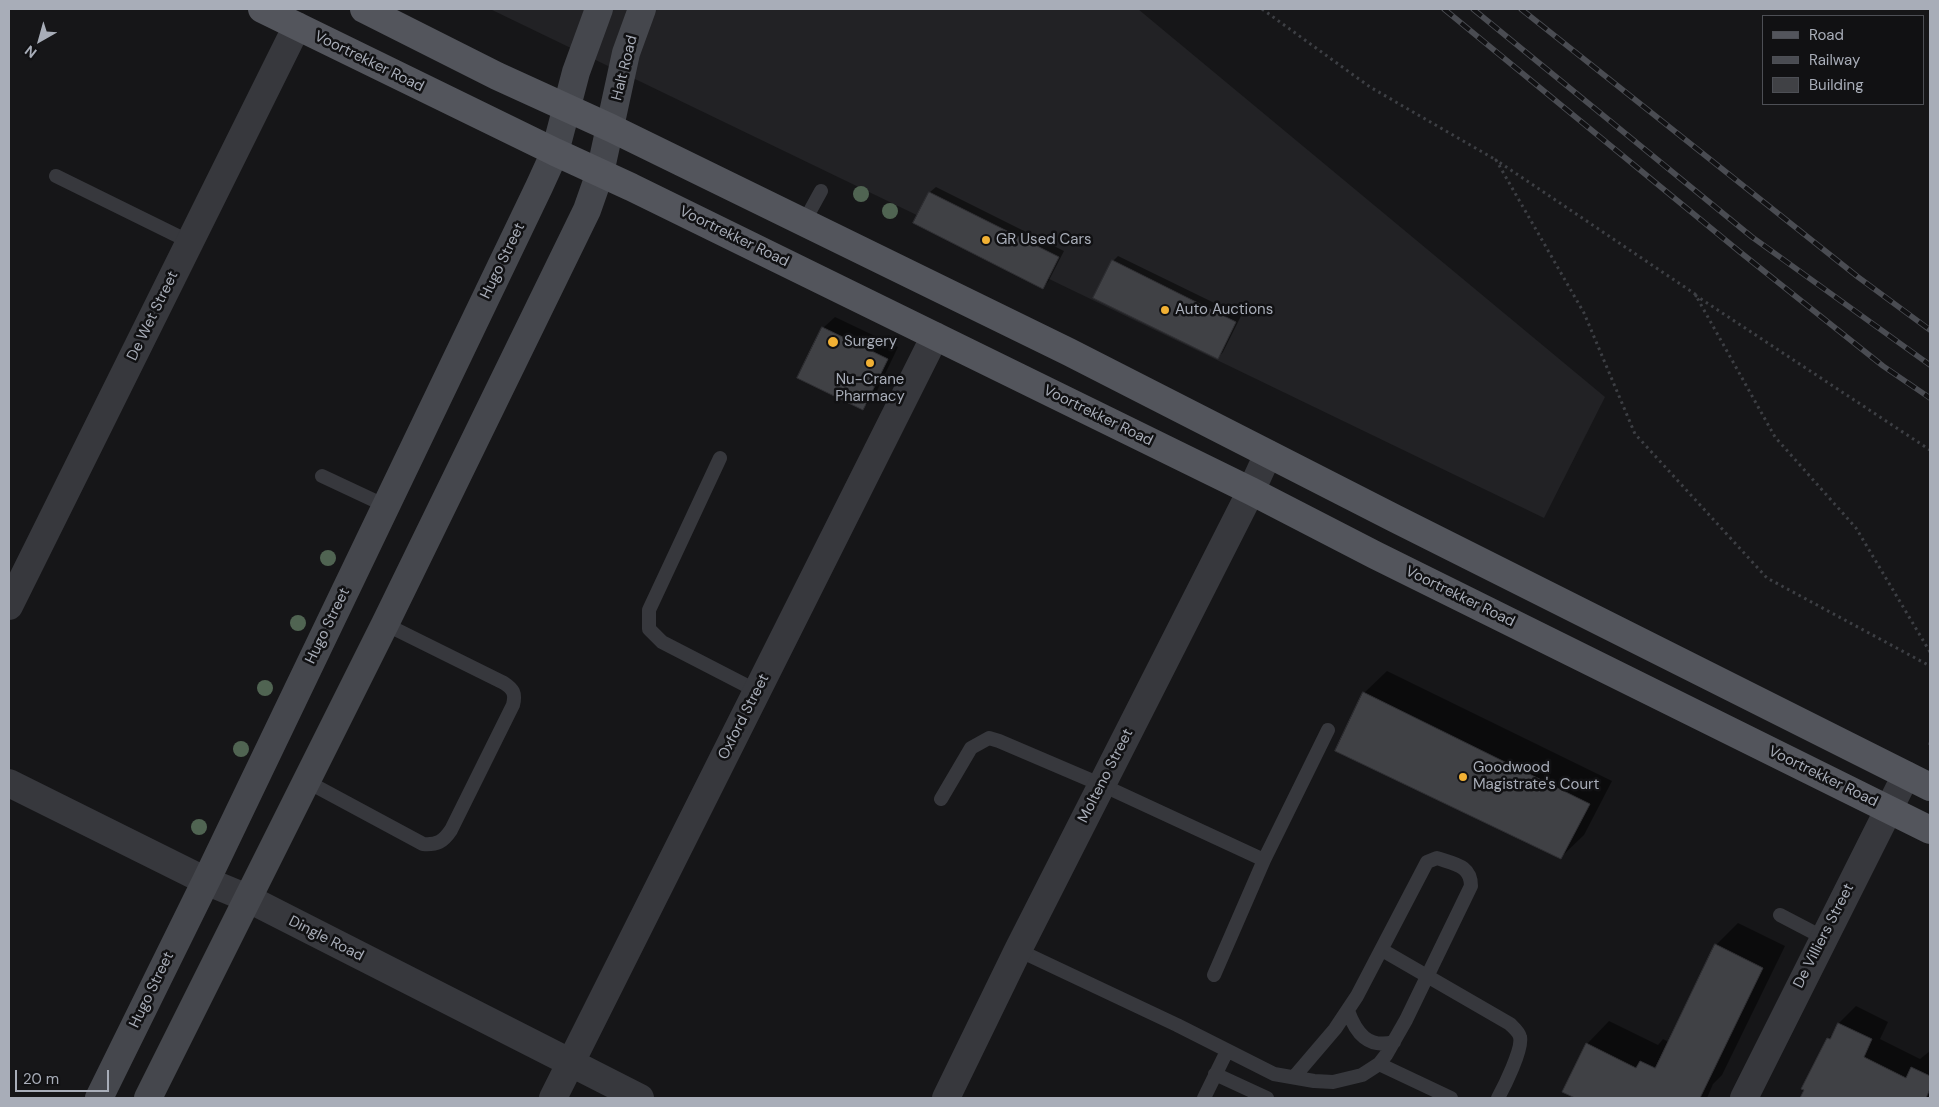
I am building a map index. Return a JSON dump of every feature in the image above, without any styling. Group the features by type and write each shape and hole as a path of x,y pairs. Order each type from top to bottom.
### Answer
{"main road":[{"name":"Voortrekker Road","path":"262,9 1251,491 1375,555 1930,830"},
{"path":"364,9 497,76 611,128 1069,352 1394,518 1930,787"},
{"path":"1375,555 1394,518"}],"street":[{"path":"566,107 588,38 600,9"},
{"name":"Halt Road","path":"600,173 626,53 642,9"},
{"name":"De Wet Street","path":"9,606 297,26"},
{"name":"Hugo Street","path":"99,1098 206,881 555,152 566,107"},
{"path":"148,1098 385,624 587,210 600,173"},
{"name":"Oxford Street","path":"553,1098 935,336"},
{"name":"Molteno Street","path":"946,1098 1018,950 1268,454"},
{"name":"De Villiers Street","path":"1744,1098 1906,775"},
{"name":"Dingle Road","path":"9,783 206,881 247,898 640,1098"}],"lane":[{"path":"56,176 190,242"},
{"path":"804,222 821,191"},
{"path":"720,458 649,610 649,629 662,642 757,691"},
{"path":"322,476 386,506"},
{"path":"306,781 423,844 435,845 445,840 451,830 513,705 515,696 512,689 504,683 385,624"},
{"path":"1214,975 1264,860 1328,730"},
{"path":"941,800 971,748 989,738 999,740 1102,785 1264,860"},
{"path":"1018,950 1274,1074 1284,1077 1333,1082 1362,1074 1379,1064 1394,1042 1470,886 1470,875 1462,867 1437,858 1427,862 1348,1011 1294,1077"},
{"path":"1780,915 1824,938"},
{"path":"1382,950 1510,1024 1516,1031 1520,1038 1519,1048 1498,1098"},
{"path":"1348,1011 1353,1025 1365,1038 1380,1044 1394,1042"},
{"path":"1204,1098 1226,1050"},
{"path":"1379,1064 1451,1098"},
{"path":"1215,1074 1267,1098"}],"path":[{"path":"1262,9 1370,87 1496,160 1930,450"},
{"path":"1496,160 1584,313 1635,434 1767,578 1930,666"},
{"path":"1695,294 1776,437 1856,528 1930,652"}],"shaded area":[{"path":"490,9 1138,9 1605,397 1544,518"}],"building":[{"name":"GR Used Cars","path":"929,192 1059,257 1043,289 913,223"},
{"name":"Auto Auctions","path":"1112,260 1236,322 1218,359 1093,298"},
{"path":"822,327 888,359 863,410 797,378"},
{"name":"Goodwood Magistrate's Court","path":"1363,692 1590,804 1561,859 1335,751"},
{"path":"1715,944 1763,968 1700,1098 1575,1098 1562,1092 1586,1043 1636,1068 1640,1061 1655,1068"},
{"path":"1838,1023 1872,1039 1864,1057 1906,1078 1911,1067 1930,1076 1930,1089 1926,1098 1800,1098 1804,1090 1801,1089 1827,1038 1830,1039"}],"railway":[{"path":"1444,9 1740,252 1883,366 1930,398"},
{"path":"1473,9 1752,237 1930,365"},
{"path":"1521,9 1858,277 1930,330"}],"place":[{"name":"GR Used Cars","path":"986,240"},
{"name":"Auto Auctions","path":"1165,310"},
{"name":"Surgery","path":"833,342"},
{"name":"Nu-Crane Pharmacy","path":"870,363"},
{"name":"Goodwood Magistrate's Court","path":"1463,777"}]}
